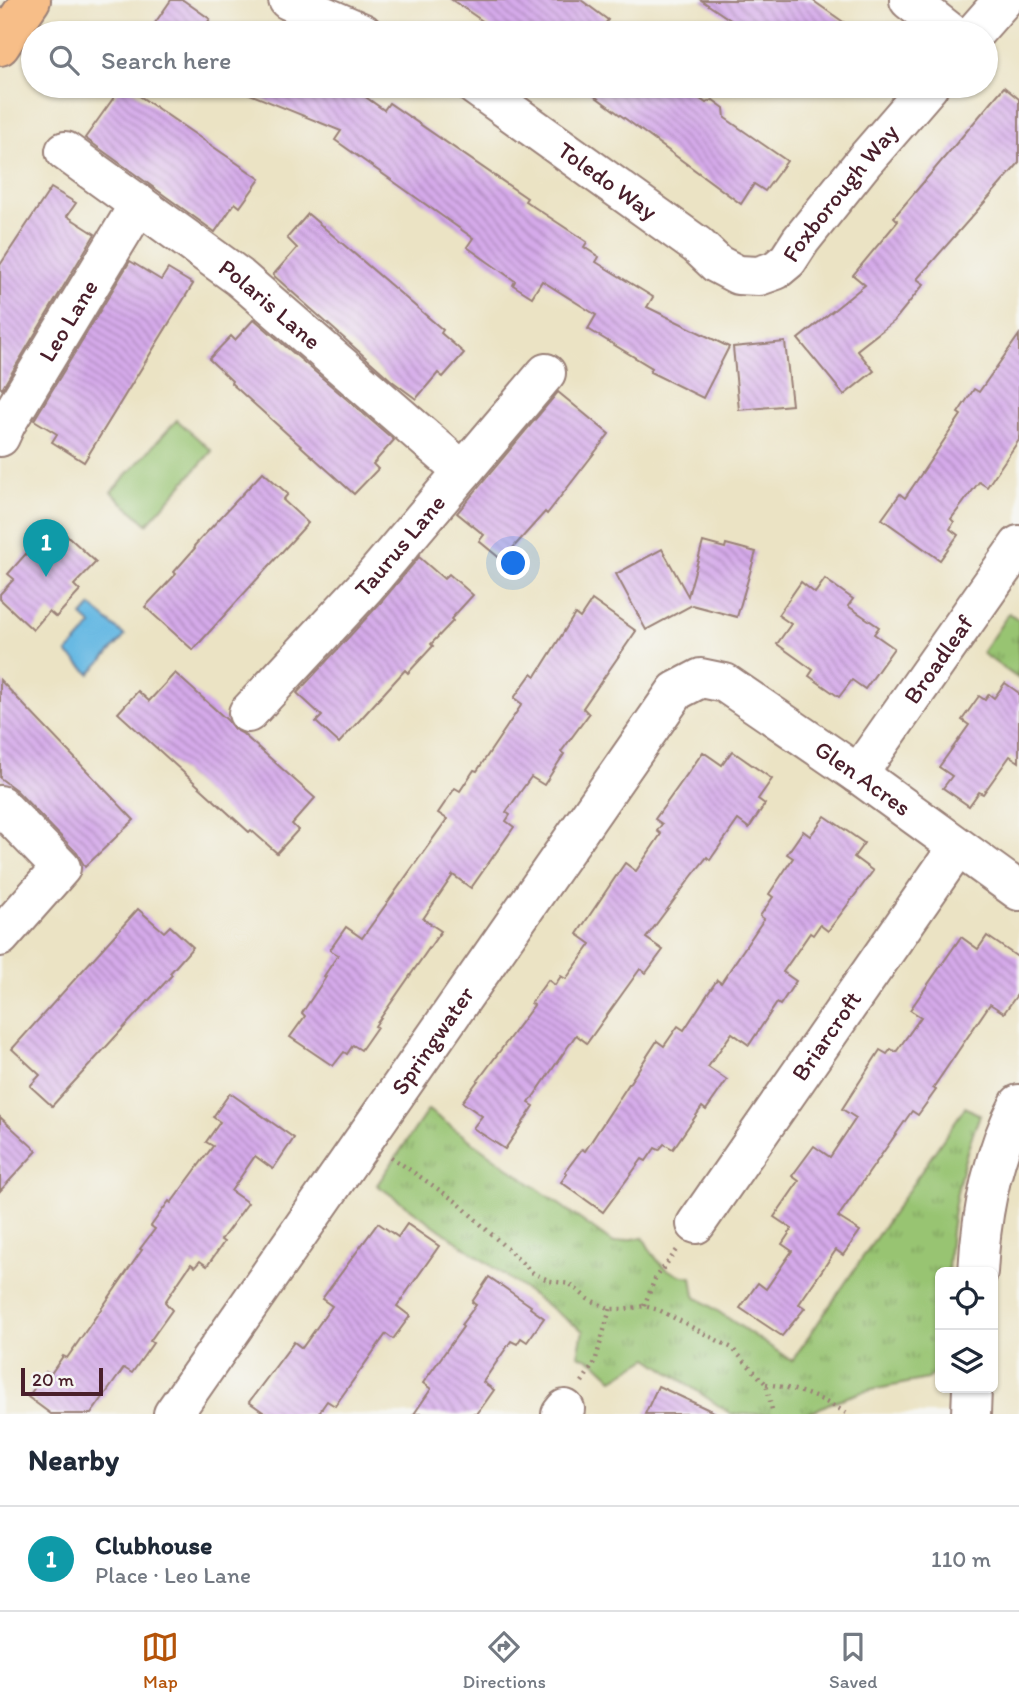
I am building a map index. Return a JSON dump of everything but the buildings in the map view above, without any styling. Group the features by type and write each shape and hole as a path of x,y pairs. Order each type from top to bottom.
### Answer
{"main road":[{"path":"0,46 31,0"}],"street":[{"path":"288,0 336,21"},
{"path":"909,0 936,21"},
{"path":"985,21 1003,0"},
{"name":"Toledo Way","path":"492,98 697,245 717,264 738,275"},
{"name":"Foxborough Way","path":"738,275 760,276 776,270 788,260 865,160 919,98"},
{"name":"Polaris Lane","path":"65,151 239,277 463,471"},
{"name":"Leo Lane","path":"0,437 139,204"},
{"name":"Taurus Lane","path":"248,713 366,586 546,373"},
{"name":"Broadleaf","path":"858,774 1019,545"},
{"name":"Glen Acres","path":"701,678 726,683 858,774 1019,891"},
{"name":"Springwater","path":"173,1414 676,691 701,678"},
{"path":"0,805 61,868 0,937"},
{"name":"Briarcroft","path":"696,1224 957,848"},
{"path":"978,1267 989,1181 1010,1120 1019,1104"},
{"path":"971,1414 972,1393"}],"path":[{"path":"364,1140 457,1202 533,1273 550,1282 570,1284 588,1298 610,1309 644,1306 659,1310 732,1348 766,1384 773,1414"},
{"path":"644,1306 655,1279 696,1224"},
{"path":"563,1411 595,1362 610,1309"},
{"path":"766,1384 795,1388 821,1398 848,1414"}],"green space":[{"path":"177,420 212,451 147,524 111,492"},
{"path":"1009,613 1019,620 1019,679 982,653"},
{"path":"965,1107 980,1115 966,1153 957,1192 948,1267 935,1267 935,1372 927,1379 862,1392 808,1414 731,1414 648,1358 613,1379 595,1362 578,1355 583,1331 377,1185 428,1110 613,1243 643,1237 652,1253 668,1270 692,1277 695,1296 792,1361"}],"water":[{"path":"91,606 125,636 90,674 67,653 92,625 82,616"}],"place":[{"name":"Clubhouse","path":"46,577"}]}
